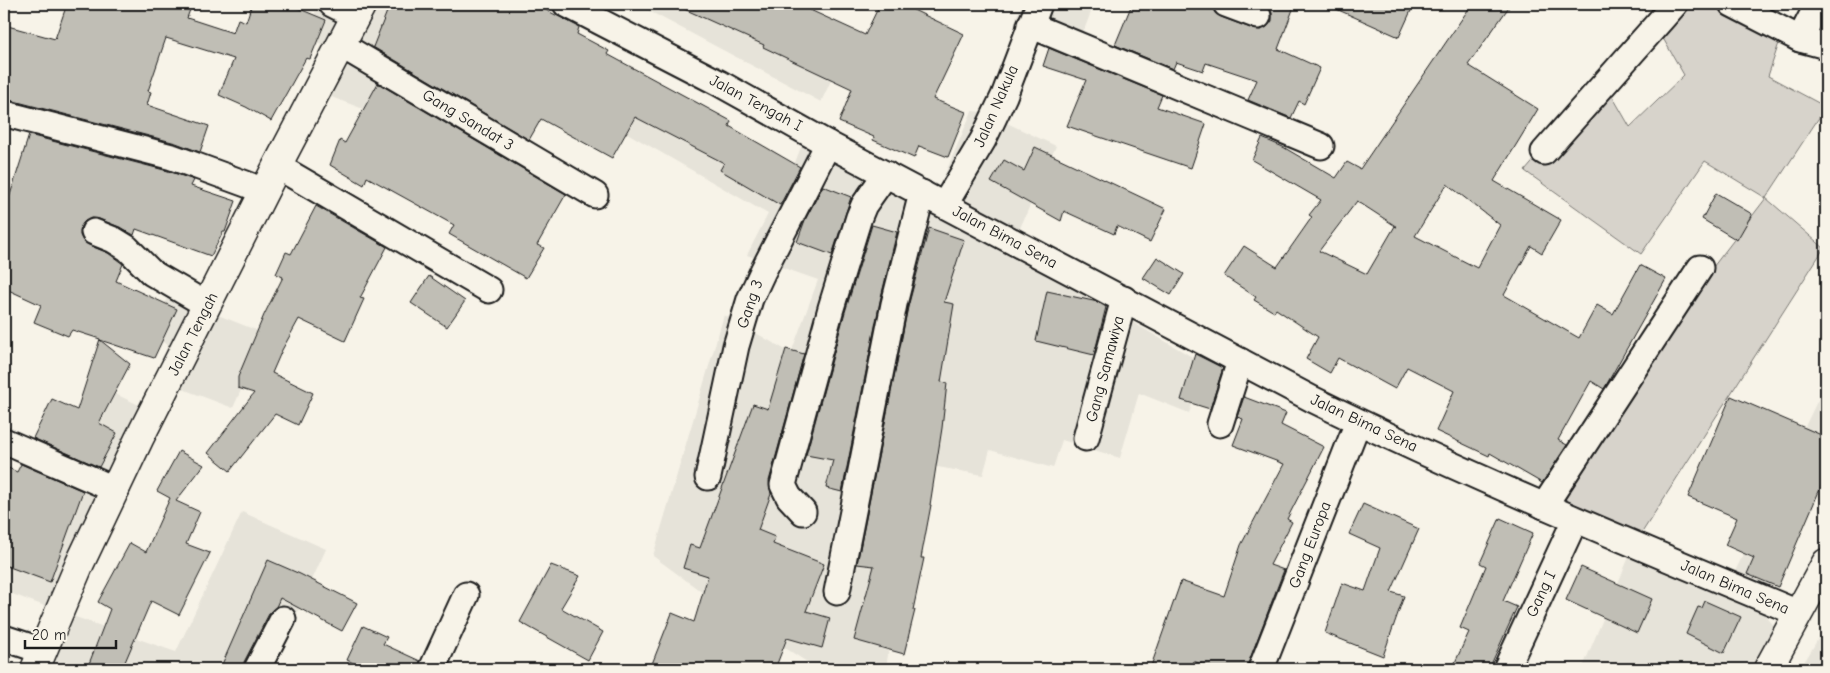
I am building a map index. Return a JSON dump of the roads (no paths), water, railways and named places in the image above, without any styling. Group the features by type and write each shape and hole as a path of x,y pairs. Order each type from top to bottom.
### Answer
{"street":[{"path":"332,4 359,10"},
{"name":"Jalan Tengah I","path":"566,4 719,83 814,134 828,144 945,204"},
{"path":"1226,4 1258,16"},
{"path":"1544,152 1675,4"},
{"path":"1732,4 1800,39 1826,46"},
{"path":"1800,39 1818,4"},
{"name":"Jalan Tengah","path":"39,660 80,563 207,305 359,10"},
{"path":"1034,15 1321,146"},
{"name":"Jalan Nakula","path":"945,204 983,140 1004,96 1034,15"},
{"name":"Gang Sandat 3","path":"341,45 595,195"},
{"path":"6,114 172,157 265,191"},
{"name":"Gang 3","path":"708,477 736,346 750,299 828,144"},
{"path":"277,166 489,290"},
{"path":"803,512 789,497 783,485 831,308 859,217 864,205 886,174"},
{"path":"837,592 894,304 922,193"},
{"name":"Jalan Bima Sena","path":"945,204 1358,422 1576,520 1798,614"},
{"path":"94,232 114,240 127,248 152,273 207,305"},
{"path":"1544,506 1700,268"},
{"name":"Gang Samawiya","path":"1086,438 1124,300"},
{"path":"1220,424 1240,360"},
{"name":"Gang Europa","path":"1261,669 1358,422"},
{"path":"4,441 116,490"},
{"name":"Gang I","path":"1506,669 1576,520"},
{"path":"1768,669 1798,614 1825,571"},
{"path":"432,669 466,596"},
{"path":"257,669 283,619"},
{"path":"4,638 39,660"}]}
